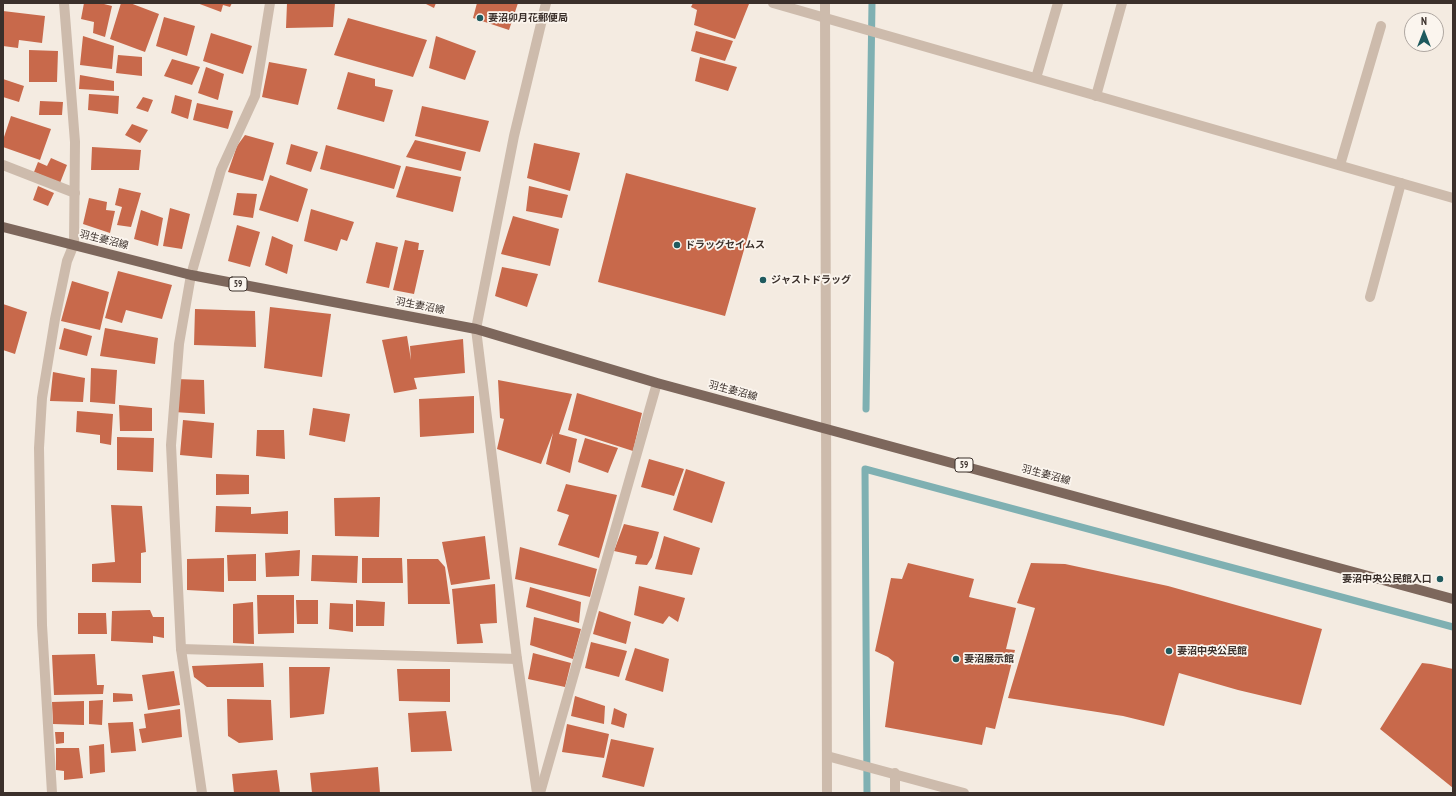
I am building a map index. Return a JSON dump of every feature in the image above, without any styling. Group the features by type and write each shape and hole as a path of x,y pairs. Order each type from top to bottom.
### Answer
{"main road":[{"name":"羽生妻沼線","path":"3,226 191,275 476,329 657,383 1453,599"}],"street":[{"path":"52,793 42,625 39,448 42,398 55,319 67,261 74,244 76,142 64,3"},
{"path":"202,793 181,649 171,446 179,344 191,275 221,170 255,96 270,3"},
{"path":"539,793 517,659 476,329 514,136 546,3"},
{"path":"773,3 1453,198"},
{"path":"825,3 827,793"},
{"path":"1036,78 1058,3"},
{"path":"1096,96 1122,3"},
{"path":"1340,165 1381,26"},
{"path":"3,166 75,193"},
{"path":"1370,297 1401,183"},
{"path":"539,793 657,383"},
{"path":"181,649 517,659"},
{"path":"827,756 895,773 964,793"},
{"path":"895,773 895,793"}],"building":[{"path":"84,3 100,3 112,6 105,37 93,33 94,22 81,19"},
{"path":"121,3 130,3 159,14 145,52 110,39"},
{"path":"197,3 232,3 230,7 223,5 221,12"},
{"path":"287,3 335,3 333,27 286,28"},
{"path":"424,3 436,3 434,8"},
{"path":"477,3 518,3 509,30 473,18"},
{"path":"693,3 749,4 735,39 694,25 697,10 691,7"},
{"path":"3,11 45,16 42,43 19,40 18,48 3,46"},
{"path":"164,17 195,26 187,56 156,46"},
{"path":"348,18 427,40 413,77 334,55"},
{"path":"696,31 733,41 725,61 691,51"},
{"path":"211,33 252,46 243,74 203,61"},
{"path":"83,36 114,46 112,69 80,65"},
{"path":"436,36 476,51 465,80 429,68"},
{"path":"29,50 58,51 57,82 29,82"},
{"path":"118,55 142,57 142,76 116,73"},
{"path":"700,57 737,67 728,91 695,81"},
{"path":"172,59 200,67 192,85 164,76"},
{"path":"269,62 307,69 298,105 262,97"},
{"path":"206,67 224,74 218,100 198,93"},
{"path":"348,72 375,79 375,86 393,90 384,122 337,109"},
{"path":"80,75 114,81 114,91 79,89"},
{"path":"3,79 24,86 19,102 3,97"},
{"path":"89,94 119,96 118,114 88,110"},
{"path":"175,95 192,100 188,119 171,113"},
{"path":"143,97 153,100 148,112 136,108"},
{"path":"40,101 63,102 62,115 39,115"},
{"path":"197,103 233,111 228,129 193,120"},
{"path":"422,106 489,121 480,152 415,136"},
{"path":"11,116 51,129 40,160 3,147 3,140"},
{"path":"132,124 148,130 140,143 125,135"},
{"path":"245,135 274,143 263,181 228,172 237,146"},
{"path":"415,140 466,152 461,171 406,157"},
{"path":"534,143 580,153 570,191 527,178"},
{"path":"291,144 318,152 311,172 286,164"},
{"path":"326,145 401,166 394,189 320,169"},
{"path":"92,147 141,150 139,170 91,170"},
{"path":"51,158 67,165 60,183 34,172 38,162 47,166"},
{"path":"406,166 461,177 453,212 396,197"},
{"name":"ドラッグセイムス","path":"626,173 756,208 725,316 598,282"},
{"path":"270,175 308,189 298,222 259,210"},
{"path":"38,186 54,193 48,206 33,200"},
{"path":"529,186 568,195 562,218 526,211"},
{"path":"119,188 141,193 131,227 117,225 122,207 115,205"},
{"path":"237,193 257,194 253,218 233,215"},
{"path":"89,198 107,202 106,210 115,211 110,233 83,224"},
{"path":"170,208 190,214 182,249 163,246"},
{"path":"311,209 354,222 347,241 341,239 337,251 304,241"},
{"path":"141,210 163,218 158,246 134,239"},
{"path":"513,216 559,229 550,266 501,254"},
{"path":"237,225 260,232 250,267 228,261"},
{"path":"272,236 293,245 287,274 265,265"},
{"path":"405,240 419,243 418,250 424,250 414,294 393,290"},
{"path":"376,242 398,247 389,288 366,283"},
{"path":"502,267 538,274 527,307 495,296"},
{"path":"118,271 172,285 162,319 126,310 122,323 105,318"},
{"path":"72,281 109,292 100,330 61,321"},
{"path":"3,304 27,312 15,354 3,350"},
{"path":"270,307 331,314 322,377 264,368"},
{"path":"195,309 255,311 256,347 194,345"},
{"path":"64,328 92,336 87,356 59,349"},
{"path":"105,328 158,338 155,364 100,356"},
{"path":"407,336 411,360 410,346 463,339 465,373 414,378 417,389 394,393 382,340"},
{"path":"91,368 117,370 115,404 90,402"},
{"path":"53,372 85,378 83,402 50,401"},
{"path":"176,379 204,380 205,414 174,412"},
{"path":"498,380 572,394 559,434 577,439 570,473 546,464 553,433 541,464 497,449 504,419 500,418"},
{"path":"577,393 642,413 633,451 568,430"},
{"path":"474,396 474,433 420,437 419,399"},
{"path":"119,405 152,408 152,431 120,431"},
{"path":"313,408 350,414 345,442 309,435"},
{"path":"77,411 113,414 111,445 100,443 100,435 76,432"},
{"path":"183,420 214,423 212,458 180,455"},
{"path":"257,430 284,430 285,459 256,456"},
{"path":"117,437 154,438 153,472 117,470"},
{"path":"585,438 618,448 608,473 578,462"},
{"path":"649,459 684,469 674,496 641,487"},
{"path":"686,469 725,482 712,523 673,510"},
{"path":"216,474 249,475 249,494 216,495"},
{"path":"566,484 617,495 599,558 558,545 569,515 557,511"},
{"path":"380,497 379,537 335,536 334,498"},
{"path":"111,505 142,506 146,552 141,553 141,583 92,582 92,564 115,562"},
{"path":"216,506 251,507 251,514 288,511 288,534 215,532"},
{"path":"624,524 659,532 652,557 647,565 635,564 637,556 614,551"},
{"path":"485,536 490,579 451,585 442,542"},
{"path":"664,536 700,548 692,575 655,569"},
{"path":"520,547 597,569 590,597 515,579"},
{"path":"300,550 299,576 266,577 265,553"},
{"path":"256,554 256,581 228,581 227,555"},
{"path":"312,555 358,556 357,583 311,581"},
{"path":"224,558 224,592 187,590 187,559"},
{"path":"362,558 402,558 403,583 362,583"},
{"path":"407,559 438,559 445,567 450,604 408,604"},
{"path":"908,563 974,579 969,597 1016,608 1006,649 1015,650 995,729 986,727 982,745 885,727 894,662 888,657 875,651 891,578 902,579"},
{"name":"妻沼中央公民館","path":"1031,563 1065,564 1168,586 1322,629 1301,705 1238,690 1179,673 1164,726 1123,716 1008,698 1035,608 1017,603"},
{"path":"495,584 497,623 480,624 483,643 457,644 452,589"},
{"path":"639,586 685,598 678,622 669,616 663,624 634,615"},
{"path":"530,587 581,602 579,623 526,607"},
{"path":"257,595 294,595 294,633 258,634"},
{"path":"296,600 318,600 318,624 297,624"},
{"path":"356,600 385,602 384,626 356,626"},
{"path":"253,602 254,644 233,643 233,604"},
{"path":"330,603 353,604 353,632 329,629"},
{"path":"150,610 153,617 164,617 164,638 153,636 153,643 111,641 112,611"},
{"path":"599,611 631,622 626,644 593,634"},
{"path":"78,613 106,613 107,634 78,634"},
{"path":"534,617 581,629 573,659 530,645"},
{"path":"591,642 627,651 619,677 585,668"},
{"path":"635,648 669,659 663,692 625,680"},
{"path":"533,653 571,663 565,687 528,679"},
{"path":"95,654 97,685 104,685 103,694 54,695 52,655"},
{"path":"263,663 264,687 207,687 194,677 192,666"},
{"path":"1422,663 1453,669 1453,788 1380,729"},
{"path":"289,667 330,667 324,714 290,718"},
{"path":"397,669 450,669 450,702 399,701"},
{"path":"174,671 180,705 148,710 142,675"},
{"path":"113,693 132,694 133,701 113,702"},
{"path":"575,696 605,706 604,724 571,716"},
{"path":"227,699 271,700 273,740 239,743 228,736"},
{"path":"103,700 102,725 89,724 89,701"},
{"path":"84,701 84,725 53,724 52,702"},
{"path":"614,708 627,714 624,728 611,724"},
{"path":"180,709 182,737 142,743 139,729 146,728 144,714"},
{"path":"446,711 452,751 411,752 408,713"},
{"path":"133,722 136,751 111,753 108,723"},
{"path":"567,724 609,734 604,758 562,752"},
{"path":"55,732 64,732 64,743 56,744"},
{"path":"611,739 654,748 644,787 602,777"},
{"path":"104,744 105,772 90,774 89,746"},
{"path":"56,748 79,748 83,778 64,780 64,771 56,770"},
{"path":"378,767 380,793 312,793 310,773"},
{"path":"277,770 280,793 234,793 232,774"}],"waterway":[{"path":"866,409 872,3"},
{"path":"867,793 865,469 1453,627"}],"place":[{"name":"妻沼卯月花郵便局","path":"480,18"},
{"name":"ドラッグセイムス","path":"677,245"},
{"name":"ジャストドラッグ","path":"763,280"},
{"name":"妻沼中央公民館入口","path":"1440,579"},
{"name":"妻沼中央公民館","path":"1169,651"},
{"name":"妻沼展示館","path":"956,659"}]}
